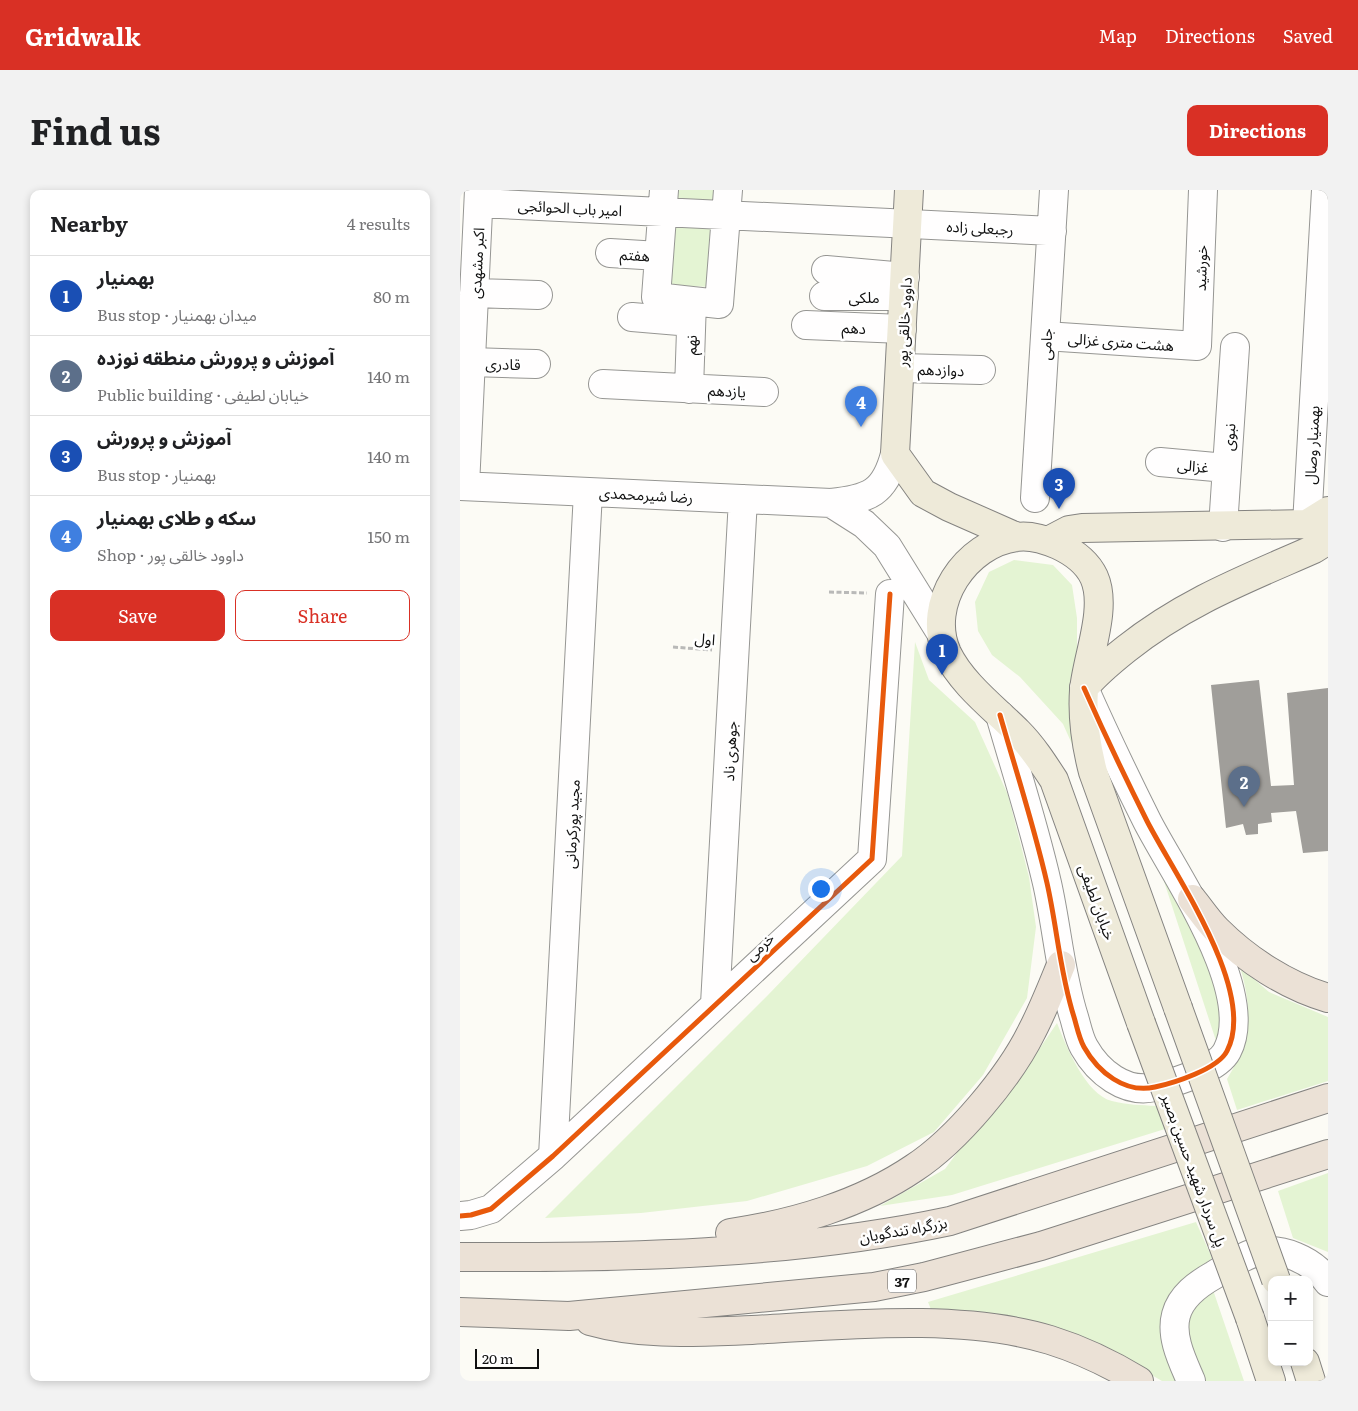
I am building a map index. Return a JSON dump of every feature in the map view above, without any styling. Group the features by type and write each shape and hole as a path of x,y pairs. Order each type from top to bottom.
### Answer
{"highway":[{"path":"1192,900 1216,929 1270,971 1307,992 1328,998"},
{"path":"521,1258 686,1240 761,1229 858,1198 892,1181 915,1168 934,1152 967,1120 1000,1082 1032,1032 1061,965"},
{"name":"بزرگراه تندگویان","path":"460,1257 521,1258 671,1254 893,1233 950,1220 1328,1098"},
{"name":"37","path":"460,1312 569,1316 854,1289 924,1277 1041,1246 1328,1154"},
{"path":"569,1316 618,1329 670,1333 880,1324 999,1329 1049,1340 1105,1360 1139,1381"}],"main road":[{"name":"داوود خالقی پور","path":"894,454 905,287 909,190"},
{"path":"894,454 923,493 949,507 1017,537 1048,541 1079,558 1094,578 1099,599 1084,688 1085,741 1093,772 1275,1276"},
{"path":"1048,541 1069,530 1082,528 1223,527 1319,531"},
{"path":"1084,688 1092,677 1155,626 1319,531"},
{"path":"941,632 942,610 947,590 968,561 989,545 1017,537"},
{"name":"خیابان لطیفی","path":"941,632 947,652 960,673 1039,756 1054,780 1141,1023"},
{"name":"پل سردار شهید حسین بصیر","path":"1141,1023 1250,1318 1271,1381"},
{"path":"1305,1366 1311,1381"}],"street":[{"name":"جامی","path":"1035,498 1054,190"},
{"name":"خورشید","path":"1197,346 1203,190"},
{"name":"بهمنیار وصال","path":"1319,531 1326,190"},
{"name":"امیر باب الحوائجی","path":"479,196 727,202"},
{"name":"اکبر مشهدی","path":"463,486 470,288 479,196"},
{"path":"663,201 656,296 691,312"},
{"path":"632,317 691,312 719,304 727,202 908,222"},
{"name":"رجبعلی زاده","path":"908,222 1052,231"},
{"name":"هفتم","path":"610,253 659,256"},
{"name":"ملکی","path":"825,283 905,287"},
{"path":"470,288 538,295"},
{"name":"نهم","path":"689,389 691,312"},
{"name":"دهم","path":"806,325 902,329"},
{"name":"هشت متری غزالی","path":"1045,336 1197,346"},
{"name":"نبوی","path":"1223,527 1236,346"},
{"name":"قادری","path":"467,356 536,364"},
{"name":"دوازدهم","path":"900,368 981,370"},
{"path":"603,384 689,389"},
{"name":"یازدهم","path":"689,389 764,392"},
{"name":"رضا شیرمحمدی","path":"463,486 832,503 867,497 886,480 894,454"},
{"name":"غزالی","path":"1160,462 1226,468"},
{"name":"مجید پورکرمانی","path":"553,1156 588,492"},
{"name":"جوهری ناد","path":"715,1004 743,499"},
{"path":"832,503 864,524 887,546 941,632"},
{"name":"خرمی","path":"460,1216 491,1209 553,1156 872,859 890,594"},
{"path":"1000,715 1047,883 1061,965 1083,1045 1102,1071 1114,1079 1133,1087 1154,1088 1187,1077 1219,1062 1227,1052 1231,1040 1234,1013 1229,985 1192,900 1148,823 1084,688"},
{"path":"1191,1381 1175,1333 1176,1315 1188,1293 1239,1260 1255,1253 1275,1252 1294,1256 1328,1282"}],"path":[{"path":"829,592 890,594"}],"green space":[{"path":"674,190 718,190 712,287 667,285"},
{"path":"1014,560 1053,565 1072,585 1077,618 1077,649 1069,692 1076,753 1063,724 1020,677 992,655 978,631 975,602 989,572"},
{"path":"915,642 929,680 975,722 1008,795 1029,877 1036,927 1027,998 983,1075 934,1132 867,1166 747,1201 641,1213 545,1218 768,995 902,856"},
{"path":"1158,863 1178,892 1223,995 1218,1047"},
{"path":"1240,967 1269,992 1328,1017 1328,1081 1237,1110 1227,1079 1241,1052 1247,1025 1247,997"},
{"path":"1057,1023 1078,1068 1094,1090 1112,1101 1156,1106 1165,1129 952,1195 880,1206 945,1169 968,1138 1004,1101"},
{"path":"1328,1173 1328,1252 1293,1238 1278,1191"},
{"path":"1196,1222 1212,1258 1192,1276 1182,1381 1162,1381 1143,1370 932,1312 928,1302"},
{"path":"1211,1284 1244,1381 1196,1381 1183,1344 1191,1298"}],"building":[{"path":"1259,680 1271,786 1294,785 1287,693 1328,688 1328,851 1303,853 1296,811 1271,813 1272,822 1258,824 1258,834 1246,835 1243,824 1226,828 1211,685"}],"cycle path":[{"path":"460,1216 491,1209 553,1156 872,859 890,594"},
{"path":"1000,715 1042,862 1065,984 1082,1044 1097,1065 1123,1084 1144,1088 1173,1082 1215,1064 1227,1051 1234,1026 1231,998 1222,966 1209,934 1147,821 1084,688"}],"place":[{"name":"سکه و طلای بهمنیار","path":"861,427"},
{"name":"آموزش و پرورش","path":"1059,509"},
{"name":"بهمنیار","path":"942,675"},
{"name":"آموزش و پرورش منطقه نوزده","path":"1244,807"}]}
